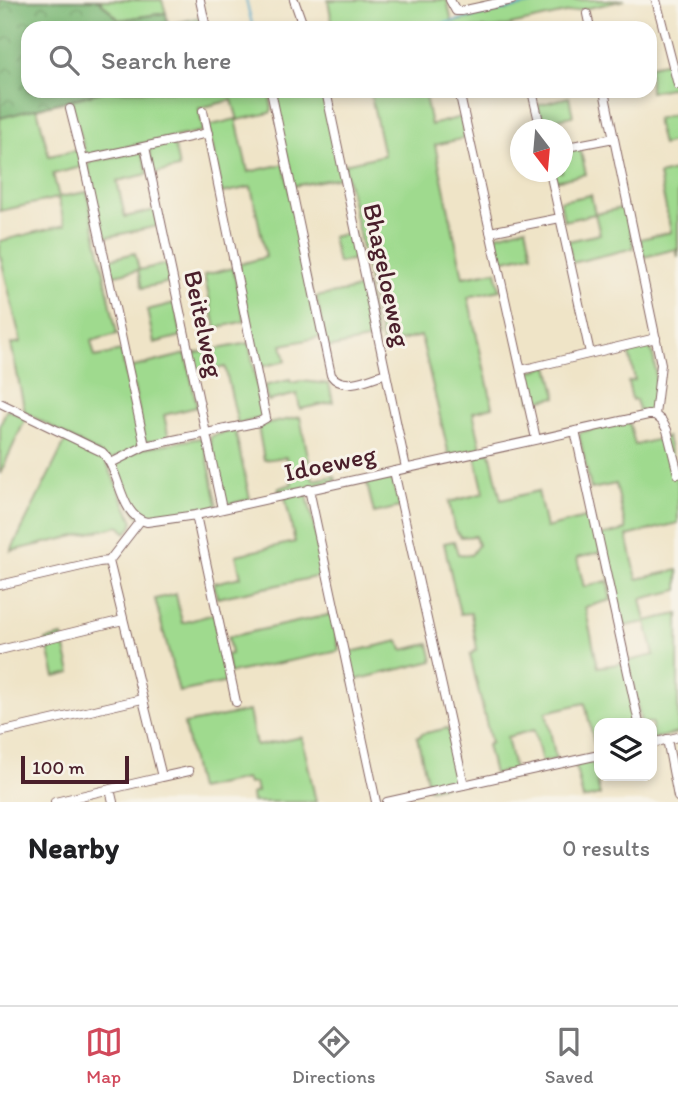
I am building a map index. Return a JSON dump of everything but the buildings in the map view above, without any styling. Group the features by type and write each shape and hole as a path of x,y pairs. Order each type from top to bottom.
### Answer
{"street":[{"path":"200,0 204,21"},
{"path":"294,0 302,21"},
{"path":"450,0 456,11 512,0"},
{"path":"656,0 678,85"},
{"path":"587,14 588,21"},
{"path":"272,98 331,375 335,381 344,384 386,373"},
{"name":"Bhageloeweg","path":"327,98 405,468"},
{"path":"461,98 536,439"},
{"path":"534,98 538,119"},
{"path":"605,98 661,364 655,415 667,430 678,474"},
{"path":"70,109 145,446"},
{"path":"111,463 145,446 259,422 266,418 202,111"},
{"path":"83,160 208,133"},
{"path":"573,146 614,138"},
{"name":"Beitelweg","path":"145,147 222,509"},
{"path":"552,182 590,353"},
{"path":"490,232 560,218"},
{"path":"521,370 656,338"},
{"path":"0,403 96,449 111,463 128,506 140,521 110,561 0,585"},
{"name":"Idoeweg","path":"140,521 156,522 222,509 575,430 655,415"},
{"path":"575,430 638,718"},
{"path":"394,471 464,785"},
{"path":"309,489 376,802"},
{"path":"196,514 236,702"},
{"path":"110,561 162,777"},
{"path":"0,650 123,620"},
{"path":"0,732 142,699"},
{"path":"657,742 678,737"},
{"path":"667,739 678,797"},
{"path":"387,802 594,756"},
{"path":"55,802 189,771"},
{"path":"110,789 113,802"}],"green space":[{"path":"0,0 99,0 119,20 166,13 167,21 21,21 21,98 77,98 0,118"},
{"path":"99,0 162,0 166,13 119,20"},
{"path":"328,0 447,0 452,21 332,21"},
{"path":"550,0 625,0 529,21 456,21"},
{"path":"201,17 202,21 184,21"},
{"path":"669,62 675,87 657,91 657,65"},
{"path":"270,98 272,109 270,113 238,120 232,100 199,108 203,131 86,155 70,100"},
{"path":"274,98 325,98 341,177 293,186"},
{"path":"372,98 425,98 431,125 461,117 465,138 435,145 463,277 496,271 500,290 468,297 493,407 473,412 481,448 449,455 421,336 383,345 344,164 384,155"},
{"path":"569,98 573,116 541,119 538,105"},
{"path":"37,108 49,156 78,150 82,167 53,174 59,197 87,192 117,334 91,341 95,357 121,351 140,440 137,447 111,460 25,412 11,344 21,342 0,255 0,241 65,225 58,198 0,211 0,118"},
{"path":"678,113 678,141 662,145 656,119"},
{"path":"236,119 248,172 284,164 321,337 282,345 286,361 260,367 237,265 266,257 251,187 222,193 208,126"},
{"path":"174,142 179,168 153,174 149,149"},
{"path":"580,148 586,174 573,177 573,149"},
{"path":"142,151 148,174 117,181 125,217 155,210 158,226 102,238 88,166 90,162"},
{"path":"678,170 678,257 676,249 644,257 640,239 671,232 659,175"},
{"path":"591,195 595,214 564,221 560,201"},
{"path":"626,207 634,248 572,263 568,241 600,234 595,214"},
{"path":"526,227 532,254 500,261 497,235"},
{"path":"353,232 359,258 338,263 332,237"},
{"path":"135,253 139,270 166,264 170,282 142,288 138,270 110,276 106,260"},
{"path":"233,268 245,321 216,328 204,275"},
{"path":"366,287 377,338 327,348 316,297"},
{"path":"175,303 182,336 154,343 147,310"},
{"path":"249,343 262,414 261,418 238,424 225,367 195,373 191,354"},
{"path":"650,347 655,371 654,400 648,413 640,414 636,400 632,400 628,382 635,380 628,349"},
{"path":"186,354 197,407 164,415 169,439 145,442 130,368"},
{"path":"549,366 557,397 531,402 527,379 529,372"},
{"path":"290,380 291,383 301,381 329,384 333,402 300,409 297,394 268,401 264,386"},
{"path":"7,409 26,418 0,474 0,425"},
{"path":"300,417 313,480 335,476 336,481 278,493 279,488 292,484 286,457 264,460 258,426"},
{"path":"629,422 635,445 667,437 678,484 678,523 627,536 637,579 678,570 678,590 641,599 646,621 678,614 678,733 657,738 657,718 640,718 628,661 654,655 646,622 620,627 600,536 626,530 616,484 591,489 579,435 581,432"},
{"path":"235,430 250,499 225,505 210,439 211,436"},
{"path":"67,438 104,457 133,521 132,526 126,533 119,526 11,551"},
{"path":"200,438 204,440 217,504 215,508 148,520 137,515 127,499 117,469 119,461 143,448"},
{"path":"490,452 501,500 538,491 546,528 592,516 601,552 577,558 584,587 607,581 611,600 585,607 598,667 624,663 636,718 594,718 594,743 585,703 546,712 556,759 542,762 534,730 507,737 514,769 494,774 487,745 491,743 470,655 477,649 471,613 460,614 444,543 454,541 458,554 471,555 478,545 475,536 461,537 454,528 449,502 484,493 475,455"},
{"path":"390,475 400,507 374,513 366,480"},
{"path":"303,493 307,495 325,575 217,598 214,583 241,577 236,555 295,542 285,497"},
{"path":"176,594 182,623 214,614 228,682 179,692 155,599"},
{"path":"333,614 339,651 230,673 226,655 231,654 228,637"},
{"path":"62,636 71,673 55,677 46,640"},
{"path":"399,641 402,650 429,644 433,661 351,681 346,653"},
{"path":"249,711 256,746 302,737 316,802 252,802 251,794 257,792 255,783 248,784 246,779 198,789 184,724"},
{"path":"448,728 458,782 429,789 417,737"},
{"path":"592,760 594,781 597,781 600,795 583,799 575,764"}],"waterway":[{"path":"246,0 251,21"},
{"path":"454,21 550,0"}]}
